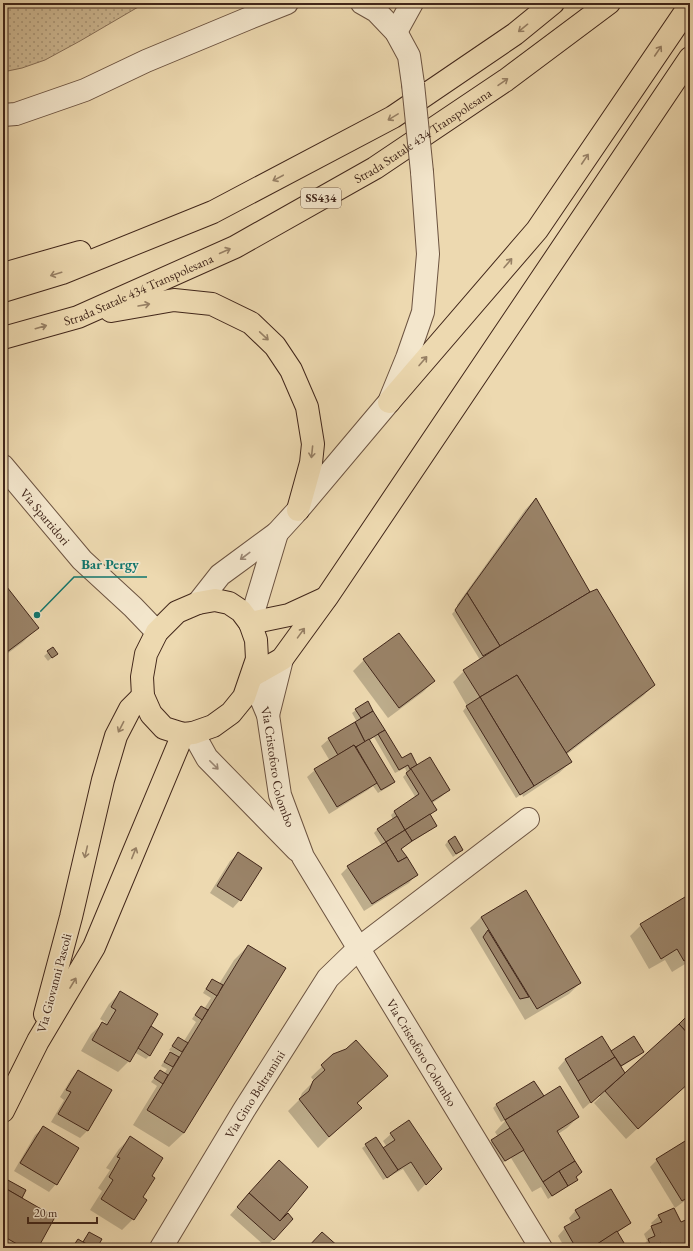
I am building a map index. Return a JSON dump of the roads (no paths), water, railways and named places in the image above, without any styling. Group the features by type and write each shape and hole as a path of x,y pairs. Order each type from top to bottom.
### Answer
{"main road":[{"path":"3,291 62,273 214,212 393,117 515,34 553,3"},
{"name":"Strada Statale 434 Transpolesana","path":"3,338 78,317 235,246 375,168 506,80 609,3"},
{"path":"389,402 537,230 690,5"},
{"path":"252,676 282,659 327,597 690,58"},
{"path":"3,274 214,212"},
{"path":"78,317 174,300 212,304 251,323 275,346 291,370 307,407 313,444 311,462 298,510"},
{"path":"250,623 289,615 327,597"},
{"path":"215,600 229,603 241,611 250,623 256,640 257,659 244,697 231,713 213,726 188,734 164,728 151,714 144,696 142,677 146,654 157,632 177,612 198,603 215,600"},
{"name":"Via Giovanni Pascoli","path":"38,1041 71,917 103,780 116,736 130,709 144,696"},
{"name":"Via Giovanni Pascoli","path":"38,1041 94,947 188,734"},
{"path":"3,1111 38,1041"}],"street":[{"path":"3,115 16,114 85,90 146,61 247,18 287,3"},
{"path":"198,603 220,575 277,532 298,510 389,402 407,358 423,312 428,254 422,172 409,56 396,32 376,11 362,3"},
{"path":"396,32 412,3"},
{"name":"Via Spartidori","path":"3,466 82,560 133,607 157,632"},
{"path":"250,623 277,532"},
{"path":"268,715 282,659"},
{"name":"Via Cristoforo Colombo","path":"252,676 268,715 280,795 304,856 358,948 541,1248"},
{"name":"Via Cristoforo Colombo","path":"188,734 207,758 304,856"},
{"name":"Via Gino Beltramini","path":"161,1248 244,1110 328,978 358,948 528,819"}],"place":[{"name":"Bar Pergy","path":"37,615"}]}
